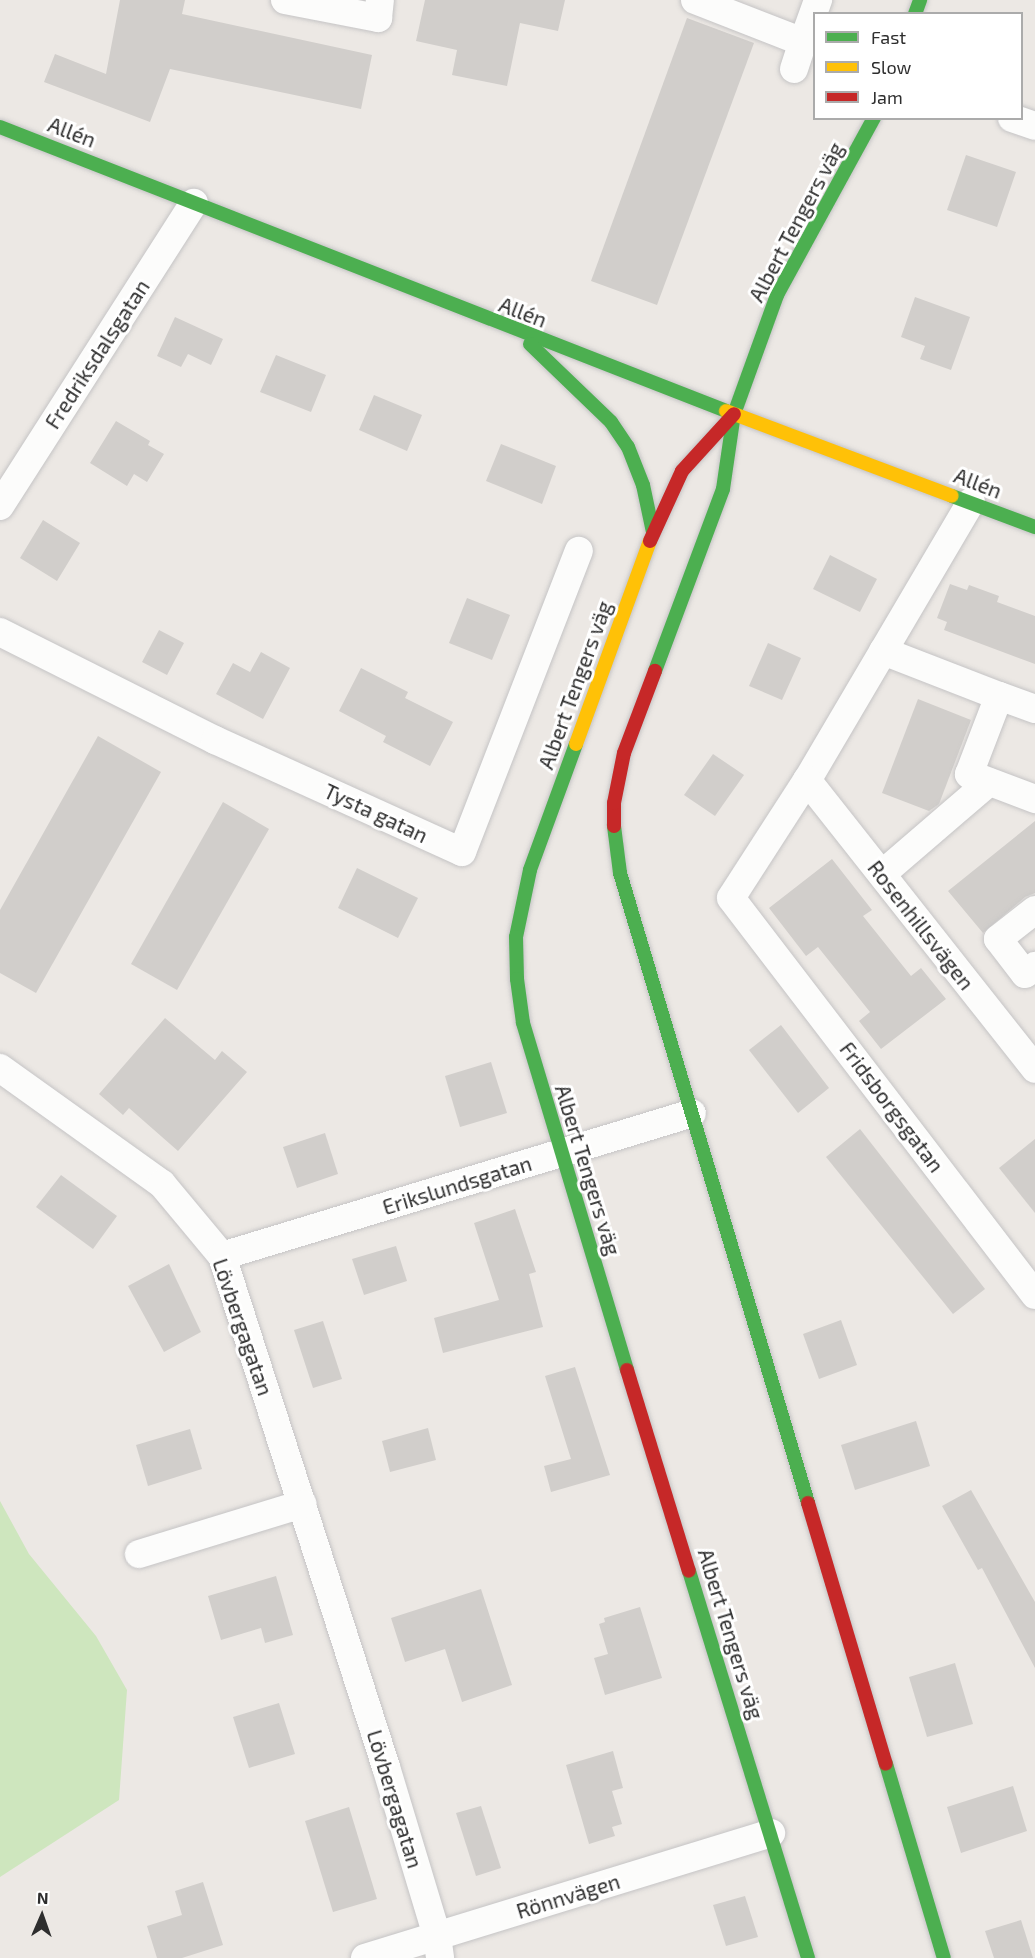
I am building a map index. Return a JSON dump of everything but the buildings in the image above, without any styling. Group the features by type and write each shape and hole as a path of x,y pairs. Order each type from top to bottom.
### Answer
{"main road":[{"name":"Albert Tengers väg","path":"873,120 777,295 734,414 723,489 624,753 614,803 614,840 620,873 944,1958"},
{"name":"Allén","path":"0,127 521,334 1035,526"},
{"path":"521,334 611,422 628,447 643,485 653,532"},
{"name":"Albert Tengers väg","path":"734,414 682,471 653,532 530,870 521,906 517,979 523,1023 560,1153 808,1958"}],"street":[{"path":"285,0 378,18 380,0"},
{"path":"695,0 803,42"},
{"path":"794,69 813,14"},
{"path":"1018,120 1035,126"},
{"name":"Fredriksdalsgatan","path":"0,506 194,203"},
{"path":"807,780 971,502"},
{"name":"Tysta gatan","path":"0,632 215,740 462,852 579,551"},
{"path":"883,651 1035,709"},
{"path":"999,696 969,774 1035,799"},
{"name":"Rosenhillsvägen","path":"807,780 1035,1069"},
{"name":"Fridsborgsgatan","path":"807,780 731,898 1035,1295"},
{"path":"882,874 989,782"},
{"path":"1035,910 998,939 1025,974 1035,966"},
{"name":"Lövbergagatan","path":"0,1068 162,1184 222,1256 303,1504 438,1947"},
{"name":"Erikslundsgatan","path":"222,1256 692,1113"},
{"path":"139,1554 303,1504"},
{"name":"Rönnvägen","path":"365,1958 438,1947 771,1833"}],"green space":[{"path":"0,1501 29,1554 96,1636 127,1690 119,1800 0,1877"}],"traffic: fast":[{"path":"916,12 920,0"},
{"path":"655,671 723,489 734,414 777,295 873,120"},
{"path":"0,127 726,411"},
{"path":"530,344 611,422 628,447 643,485 653,532"},
{"path":"952,496 1035,527"},
{"path":"576,744 530,870 516,937 517,979 523,1023 627,1370"},
{"path":"614,826 620,873 808,1503"},
{"path":"689,1571 808,1958"},
{"path":"886,1764 944,1958"}],"traffic: slow":[{"path":"726,411 952,496"},
{"path":"576,744 650,541"}],"traffic: jam":[{"path":"650,541 682,471 734,414"},
{"path":"614,826 614,803 624,753 655,671"},
{"path":"627,1370 689,1571"},
{"path":"808,1503 886,1764"}]}
